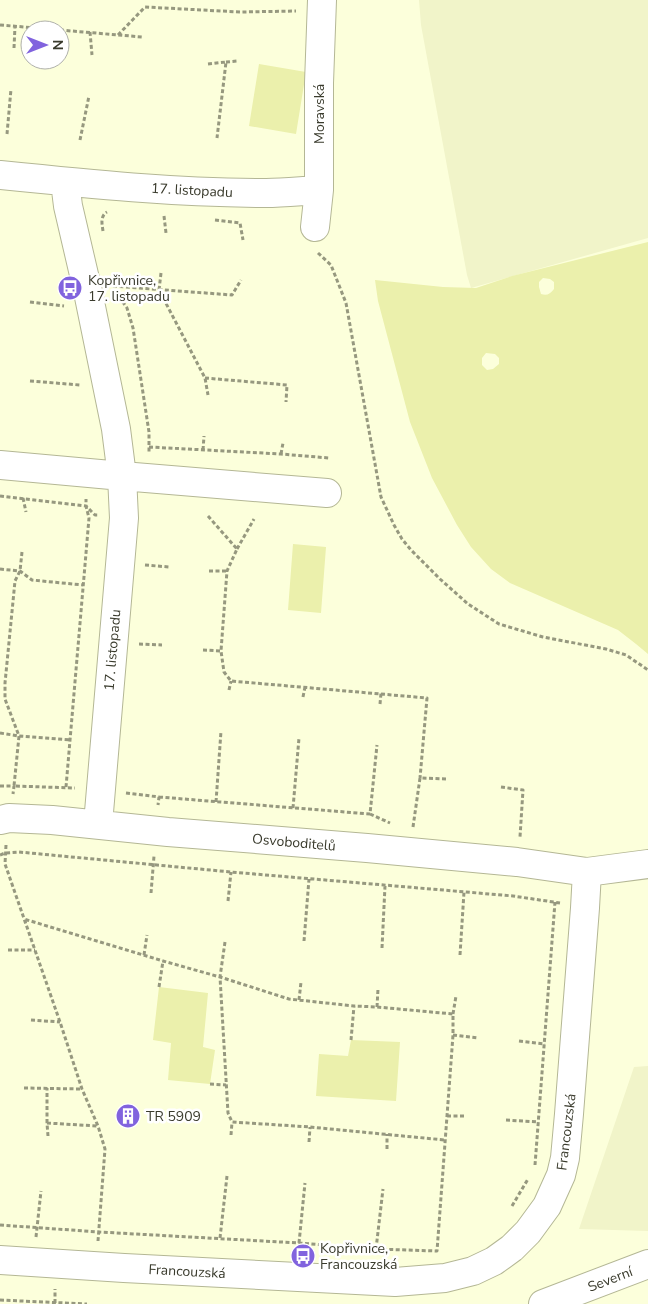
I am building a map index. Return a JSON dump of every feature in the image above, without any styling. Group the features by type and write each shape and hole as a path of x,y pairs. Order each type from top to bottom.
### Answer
{"street":[{"name":"Moravská","path":"315,227 319,190 319,83 322,5"},
{"name":"17. listopadu","path":"0,175 65,182 210,192 268,193 319,190"},
{"name":"17. listopadu","path":"65,182 68,206 103,286 122,476 124,518 98,824"},
{"path":"0,465 327,492"},
{"name":"Osvoboditelů","path":"0,820 15,818 98,824 517,862 587,872"},
{"path":"587,872 648,864"},
{"name":"Francouzská","path":"0,1260 395,1282 445,1278 473,1272 494,1261 512,1248 528,1232 547,1206 561,1175 565,1158 570,1105 587,872"},
{"name":"Severní","path":"543,1304 648,1264"}],"path":[{"path":"118,35 145,7 240,12 322,5"},
{"path":"0,25 20,26"},
{"path":"14,48 15,26"},
{"path":"70,31 142,37"},
{"path":"90,32 92,55"},
{"path":"208,64 237,61"},
{"path":"217,138 226,62"},
{"path":"7,134 11,89"},
{"path":"80,140 89,96"},
{"path":"104,238 101,222 105,214 112,210"},
{"path":"155,214 164,215 166,233"},
{"path":"211,220 240,223 243,240"},
{"path":"315,227 318,252 331,265 346,303 381,497 402,539 440,579 468,604 500,624 543,637 613,650 626,655 648,670"},
{"path":"161,273 159,290 205,378 208,395"},
{"path":"30,302 68,306 103,286 232,295 241,280"},
{"path":"103,286 127,308 133,328 149,432 149,447 329,458"},
{"path":"205,378 287,385 286,402"},
{"path":"30,381 80,385"},
{"path":"203,450 204,436"},
{"path":"281,454 283,443"},
{"path":"0,496 86,506 89,518 66,787"},
{"path":"23,498 26,512"},
{"path":"208,516 237,549"},
{"path":"254,519 227,571 221,651 224,672 231,680 427,698 420,778 412,833"},
{"path":"22,552 20,571 15,581 2,683 19,736 14,786 80,789"},
{"path":"143,565 168,567"},
{"path":"0,569 20,571 32,580 83,585"},
{"path":"209,571 227,571"},
{"path":"136,643 162,645"},
{"path":"203,650 221,651"},
{"path":"229,690 231,680"},
{"path":"303,697 305,687"},
{"path":"380,704 381,693"},
{"path":"216,802 222,731"},
{"path":"0,733 71,740"},
{"path":"293,808 299,738"},
{"path":"121,793 370,814 377,745"},
{"path":"420,778 447,779"},
{"path":"501,787 523,790 520,837"},
{"path":"158,811 159,796"},
{"path":"151,894 155,850"},
{"path":"0,855 19,852 513,896 563,903"},
{"path":"6,853 5,864 82,1089 105,1148 99,1232"},
{"path":"228,901 231,872"},
{"path":"304,941 309,879"},
{"path":"382,948 385,886"},
{"path":"460,955 464,892"},
{"path":"510,1209 535,1165 555,902"},
{"path":"24,920 289,999 453,1014"},
{"path":"144,956 147,935"},
{"path":"225,942 220,977 228,1113 232,1122 231,1135"},
{"path":"8,950 35,950"},
{"path":"159,987 163,961"},
{"path":"299,1000 300,982"},
{"path":"377,1007 378,989"},
{"path":"438,1250 453,1014 456,996"},
{"path":"351,1040 354,1006"},
{"path":"31,1020 60,1022"},
{"path":"453,1035 478,1038"},
{"path":"519,1041 545,1044"},
{"path":"210,1084 226,1085"},
{"path":"24,1088 82,1089"},
{"path":"48,1088 48,1136"},
{"path":"447,1116 465,1116"},
{"path":"506,1120 538,1122"},
{"path":"232,1122 310,1127 445,1140"},
{"path":"47,1123 98,1126"},
{"path":"309,1142 310,1127"},
{"path":"386,1148 387,1134"},
{"path":"220,1238 227,1176"},
{"path":"298,1243 305,1183"},
{"path":"376,1249 383,1189"},
{"path":"37,1228 40,1191"},
{"path":"0,1225 376,1249 445,1249"},
{"path":"0,1300 87,1304"}],"shaded area":[{"path":"419,0 648,0 648,238 471,288 467,275 421,25"},
{"path":"259,64 306,72 296,134 249,126"},
{"path":"648,242 648,654 618,630 510,583 491,569 471,547 457,525 432,478 410,422 378,301 375,280 443,287 476,288 512,276","holes":["543,278 554,282 554,289 547,295 541,294 539,287 539,282","486,353 495,354 499,358 499,364 493,369 487,370 482,365 482,358"]},
{"path":"293,544 326,547 321,613 288,610"},
{"path":"159,987 208,993 203,1047 215,1050 210,1084 168,1080 171,1043 153,1040"},
{"path":"351,1040 400,1042 396,1101 316,1096 319,1054 348,1056"},
{"path":"648,1066 648,1231 579,1229 634,1067"}],"place":[{"name":"Kopřivnice, 17. listopadu","path":"70,288"},
{"name":"TR 5909","path":"128,1116"},
{"name":"Kopřivnice, Francouzská","path":"303,1256"}]}
